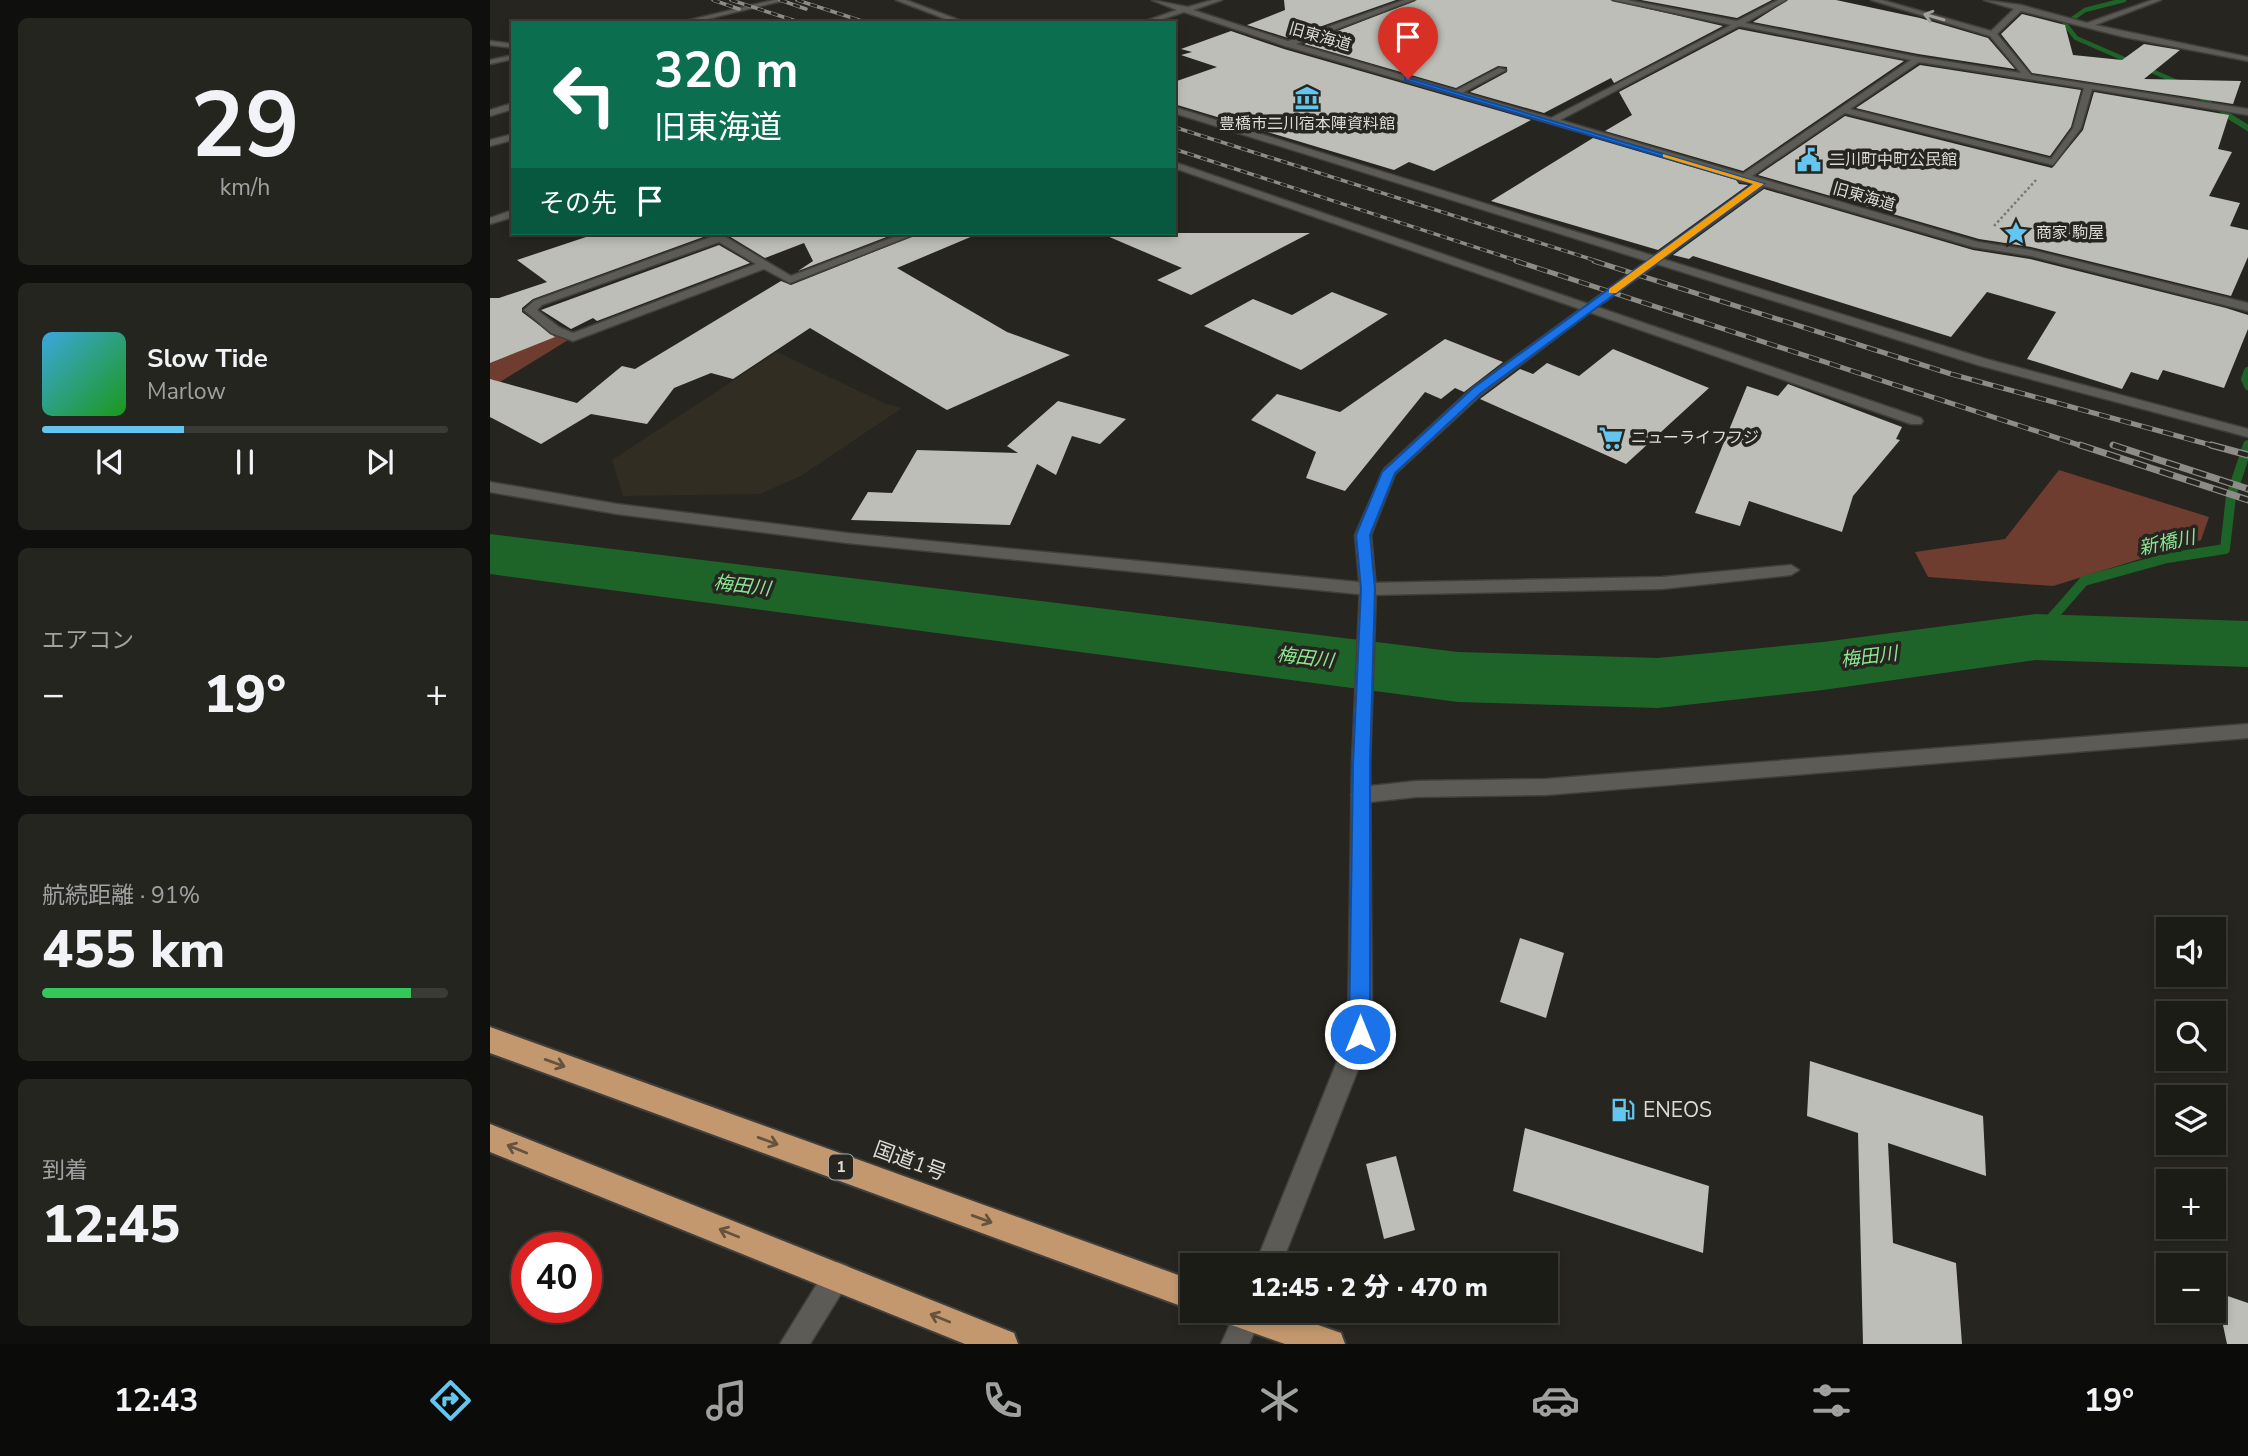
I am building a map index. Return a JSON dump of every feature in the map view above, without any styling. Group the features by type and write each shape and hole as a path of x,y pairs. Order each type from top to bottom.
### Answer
{"highway":[{"name":"国道1号","path":"490,1041 1180,1292"},
{"path":"490,1138 1003,1344"},
{"path":"1274,1323 1331,1344"}],"street":[{"path":"690,21 783,0"},
{"path":"899,0 958,21"},
{"name":"旧東海道","path":"1155,0 1288,44 1742,179 1977,245 2031,253 2248,307"},
{"path":"1149,21 1219,0"},
{"path":"1288,44 1411,0"},
{"path":"1616,0 1917,59 2246,112"},
{"path":"1552,121 1783,0"},
{"path":"1874,0 1993,34 2029,78"},
{"path":"1987,0 2085,25 2248,60"},
{"path":"2085,25 2158,0"},
{"path":"1993,34 2021,7"},
{"path":"715,16 731,21"},
{"path":"490,43 511,46"},
{"path":"490,62 511,57"},
{"path":"1742,179 1917,59"},
{"path":"1455,93 1502,71"},
{"path":"1843,110 2053,162 2077,128 2088,88"},
{"path":"490,113 511,107"},
{"path":"1176,111 1982,362 2248,433"},
{"path":"490,143 511,138"},
{"path":"1176,166 1595,304 1916,421"},
{"path":"1273,1253 1360,1034 1361,764 1367,599 1363,535 1389,472 1477,391 1760,184"},
{"path":"490,221 511,214"},
{"path":"765,265 573,337 555,330 530,310 538,303 716,236 765,265 790,280 908,235"},
{"path":"490,487 617,509 1367,599 1662,583 1791,570"},
{"path":"1362,795 1416,789 1546,787 2248,731"},
{"path":"793,1344 838,1276"},
{"path":"1235,1344 1241,1323"}],"path":[{"path":"1977,245 2053,162"}],"shaded area":[{"path":"555,330 573,337 500,382 490,382 490,356"},
{"path":"777,352 886,404 902,408 801,476 760,494 623,496 612,460"},
{"path":"2059,470 2209,517 2201,540 2053,586 1928,577 1915,552 2005,539"}],"building":[{"path":"1284,0 1396,0 1288,38 1247,25 1285,10"},
{"path":"1417,0 1610,0 1723,26 1614,83 1611,78 1544,113 1470,92 1507,72 1507,67 1498,66 1456,88 1304,44"},
{"path":"1641,0 1772,0 1737,18"},
{"path":"1788,0 1836,0 1920,18 1988,38 2015,69 1918,54 1753,22"},
{"path":"2022,14 2065,25 2073,55 2122,60 2144,44 2180,50 2144,79 2241,81 2233,104 2032,73 2001,34"},
{"path":"1739,29 1904,61 1743,171 1605,131 1632,115 1619,92"},
{"path":"1231,31 1284,49 1531,120 1434,171 1409,162 1394,170 1176,105 1176,81 1217,67 1181,55 1192,52 1181,49"},
{"path":"1920,65 2081,90 2071,127 2050,156 1856,108"},
{"path":"2094,92 2229,115 2218,149 2232,152 2209,196 2240,203 2230,226 2248,230 2248,257 2231,296 2031,247 1979,239 1758,175 1845,116 2052,168 2083,130"},
{"path":"1593,138 1748,185 1658,250 1491,201"},
{"path":"1764,189 1973,250 2030,259 2226,308 2248,315 2248,329 2224,388 2163,370 2158,380 2131,372 2122,389 2027,359 2056,312 1987,292 1951,337 1693,256 1689,259 1673,255"},
{"path":"1310,233 1191,295 1157,280 1182,268 1105,235"},
{"path":"592,235 706,236 533,299 522,308 522,312 555,337 490,363 490,298 499,298 547,282 517,260"},
{"path":"727,235 892,235 798,271 813,261 804,243 765,258"},
{"path":"916,235 975,235 897,268 1007,332 1070,355 947,410 810,328 733,379 711,373 674,388 647,424 591,414 541,444 490,417 490,379 577,403 622,366 635,369 781,281 791,285"},
{"path":"719,245 750,263 597,321 593,318 571,329 541,310"},
{"path":"1332,292 1388,314 1301,370 1204,326 1253,299 1292,315"},
{"path":"1445,339 1503,362 1464,392 1455,388 1441,399 1425,392 1345,491 1306,478 1316,452 1251,420 1277,394 1340,412"},
{"name":"ニューライフフジ","path":"1613,349 1709,388 1626,464 1480,399 1520,369 1533,374 1547,363 1579,376"},
{"path":"1788,384 1902,427 1896,439 1900,440 1853,496 1842,532 1749,501 1740,526 1695,513 1747,386 1778,396"},
{"path":"1058,401 1126,419 1100,444 1072,436 1056,475 1037,464 1010,525 851,520 868,492 892,493 917,450 1018,453 1007,446"},
{"path":"1520,938 1564,953 1546,1018 1500,1002"},
{"path":"1810,1061 1983,1116 1986,1176 1888,1143 1893,1243 1956,1263 1962,1344 1863,1344 1858,1133 1807,1116"},
{"path":"1525,1128 1709,1186 1703,1253 1513,1191"},
{"path":"1396,1156 1415,1230 1384,1239 1366,1164"},
{"path":"2226,1295 2248,1303 2248,1344 2227,1344 2223,1323 2226,1323"}],"waterway":[{"name":"新橋川","path":"2124,0 2085,10 2065,24 2076,38 2177,82 2230,116"},
{"name":"新橋川","path":"2227,115 2248,128"},
{"name":"新橋川","path":"2248,371 2245,379 2248,386"},
{"name":"新橋川","path":"2035,637 2084,581 2167,558 2225,549 2231,496 2248,445"},
{"name":"梅田川","path":"490,554 1458,677 1658,683 1823,666 2035,637 2248,644"}],"railway":[{"path":"713,0 739,9"},
{"path":"731,0 796,21"},
{"path":"780,0 806,9"},
{"path":"797,0 862,21"},
{"path":"1176,128 1600,262"},
{"path":"1176,150 1521,262"},
{"path":"1516,261 2085,447"},
{"path":"1594,261 1951,374 2218,447"},
{"path":"2080,445 2248,500"},
{"path":"2118,447 2113,445 2248,489"},
{"path":"2211,445 2248,455"}],"slow traffic":[{"path":"1612,291 1760,184 1666,156"}],"place":[{"name":"豊橋市二川宿本陣資料館","path":"1307,98"},
{"name":"二川町中町公民館","path":"1809,160"},
{"name":"商家 駒屋","path":"2016,233"},
{"name":"ニューライフフジ","path":"1611,438"},
{"name":"ENEOS","path":"1623,1110"}],"route":[{"path":"1360,1034 1361,764 1368,589 1363,535 1389,472 1439,423 1477,391 1760,184 1408,79"}]}
